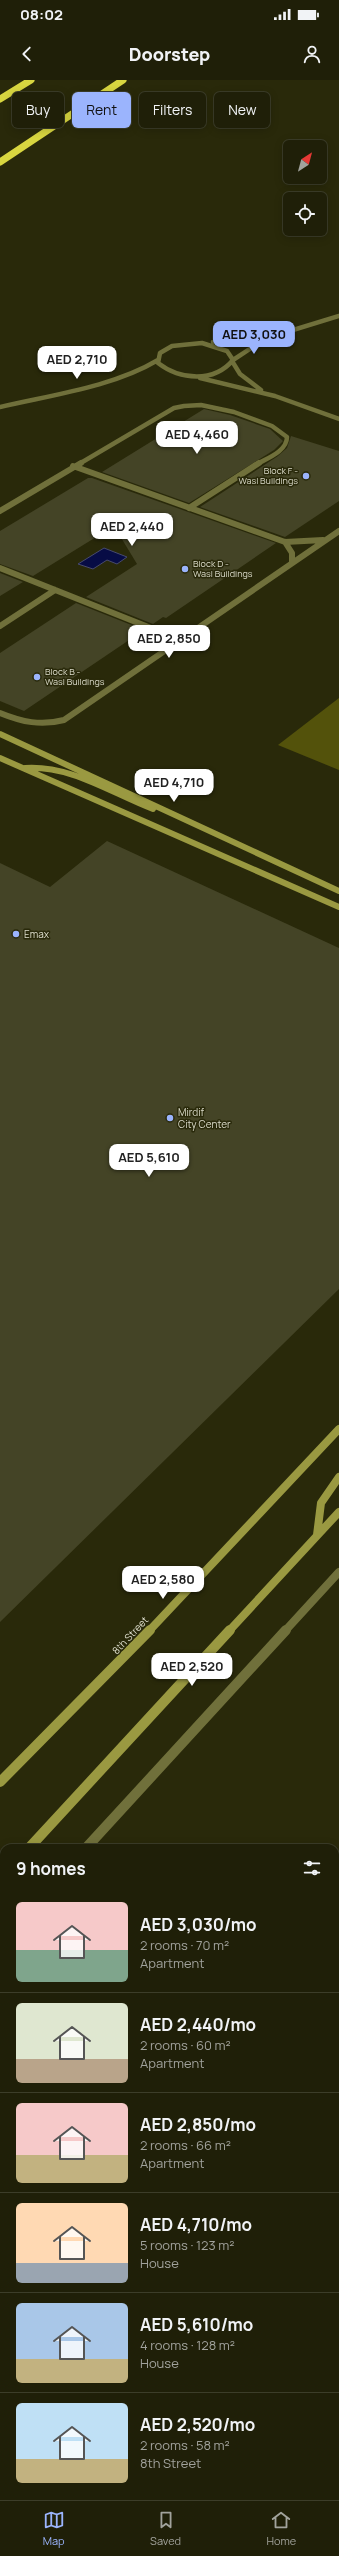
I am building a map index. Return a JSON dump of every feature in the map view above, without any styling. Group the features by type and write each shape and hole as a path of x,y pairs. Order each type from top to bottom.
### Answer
{"highway":[{"path":"0,99 31,80"},
{"path":"0,162 123,80"}],"street":[{"path":"0,407 117,380 140,371 158,360 160,353 172,346 267,338 339,316"},
{"path":"188,375 218,372 226,369 232,361 267,338"},
{"path":"202,343 227,351 232,361 247,380 275,396"},
{"path":"158,360 162,367 169,371 275,396 339,419"},
{"path":"0,511 163,413 188,405 217,408 274,426 287,437 287,443 283,448 189,508"},
{"path":"73,466 285,542 326,540"},
{"path":"0,713 30,724 42,725 64,720 339,531"},
{"path":"285,542 292,552 292,563"},
{"path":"0,568 181,640"},
{"path":"0,626 55,590"},
{"path":"0,734 339,891"},
{"path":"0,758 339,907"},
{"path":"25,768 53,768 127,800 177,815"},
{"name":"8th Street","path":"0,1782 112,1670 339,1429"},
{"path":"317,1535 317,1516 322,1498 339,1477"},
{"path":"33,1844 339,1512"},
{"path":"90,1844 339,1572"}],"shaded area":[{"path":"104,548 127,557 117,564 107,560 93,569 78,564"},
{"path":"339,698 339,770 278,745"}],"building":[{"path":"204,409 230,415 270,429 283,441 274,450 189,503 102,472"},
{"name":"Block F - Wasl Buildings","path":"291,436 339,451 339,501 285,537 200,507 278,456 287,448"},
{"path":"88,478 92,478 276,543 166,618 163,617 153,624 86,597 137,564 114,526 33,576 0,564 0,531"},
{"path":"0,573 23,582 0,596"},
{"name":"Block B - Wasl Buildings","path":"76,603 144,630 24,711 0,701 0,653"},
{"name":"Mirdif City Center","path":"107,841 339,948 339,1289 0,1622 0,863 50,887"}],"place":[{"name":"Block F - Wasl Buildings","path":"306,476"},
{"name":"Block D - Wasl Buildings","path":"185,569"},
{"name":"Block B - Wasl Buildings","path":"37,677"},
{"name":"Emax","path":"16,934"},
{"name":"Mirdif City Center","path":"170,1118"}]}
